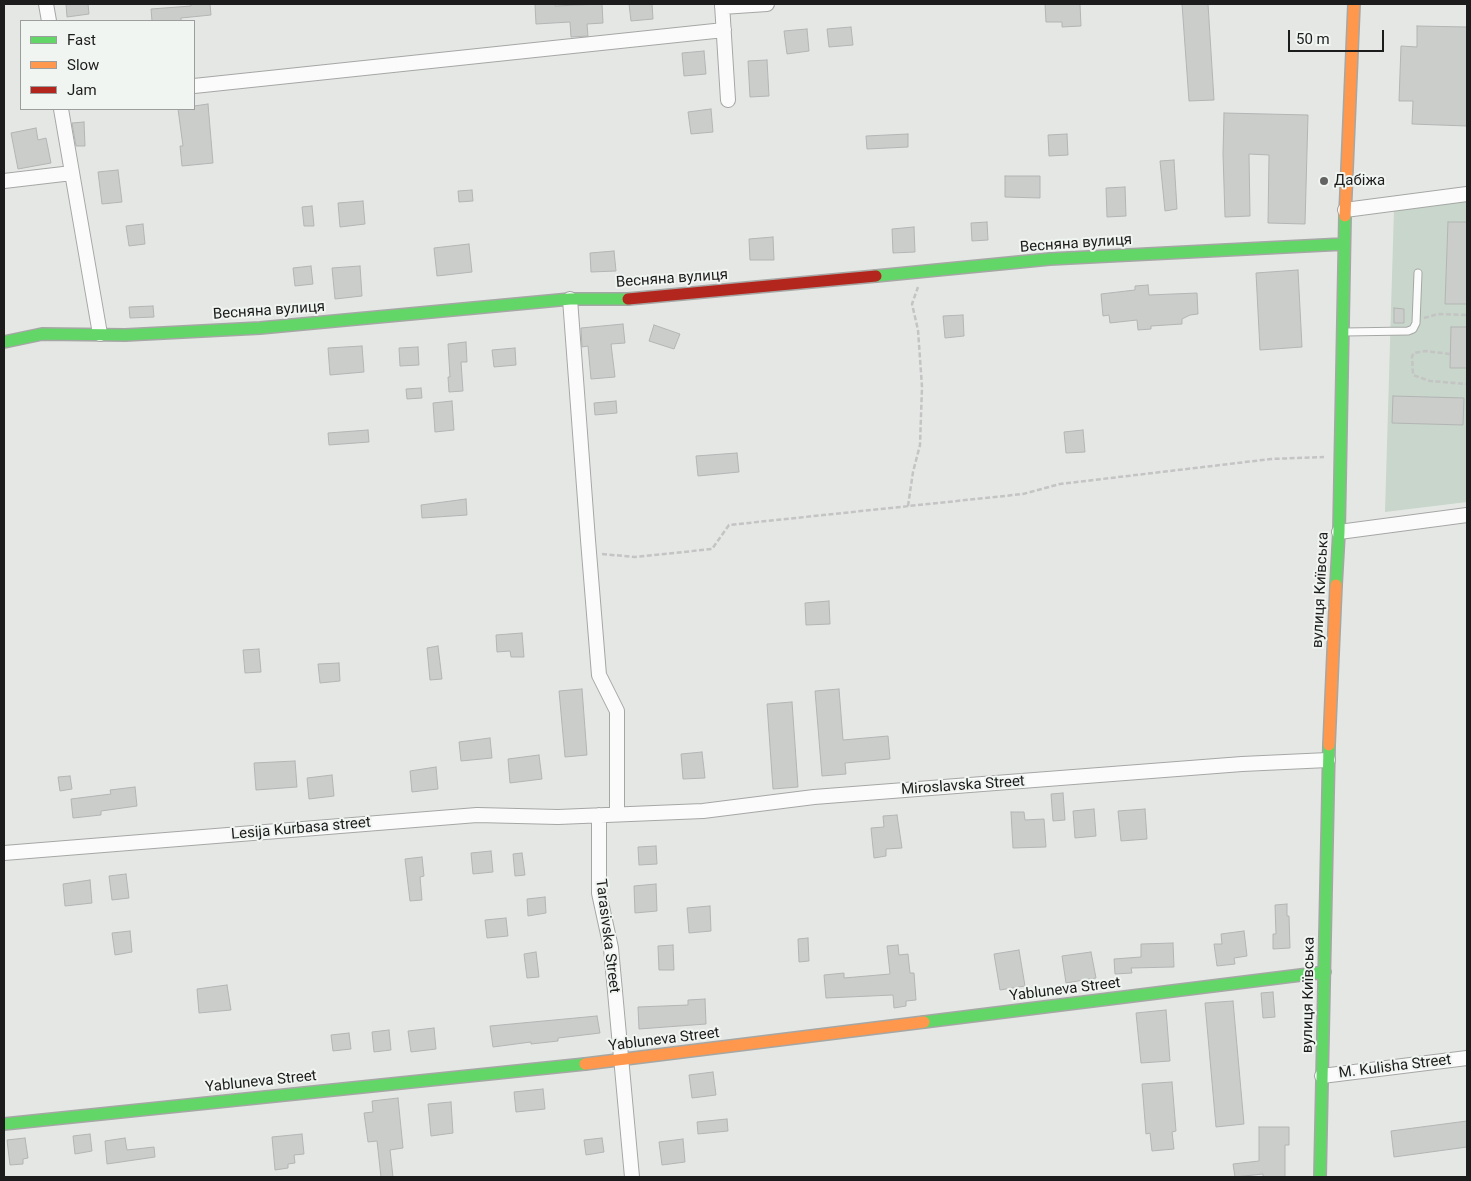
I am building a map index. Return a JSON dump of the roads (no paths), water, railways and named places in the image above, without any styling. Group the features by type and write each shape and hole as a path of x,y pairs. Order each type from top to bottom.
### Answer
{"street":[{"path":"46,4 49,20"},
{"path":"728,100 722,6 767,4"},
{"name":"вулиця Київська","path":"1320,1177 1326,972 1328,760 1339,532 1344,244 1354,4"},
{"path":"195,86 724,30"},
{"path":"61,110 100,334"},
{"path":"4,181 72,173"},
{"path":"1345,210 1467,194"},
{"name":"Весняна вулиця","path":"4,342 42,334 125,335 269,327 570,299 632,299 1050,259 1344,244"},
{"path":"570,299 599,675 617,711 617,814"},
{"path":"1339,532 1467,516"},
{"name":"Miroslavska Street","path":"599,815 703,812 843,795 1242,764 1328,760"},
{"name":"Lesija Kurbasa street","path":"4,853 477,815 558,817 599,815"},
{"name":"Tarasivska Street","path":"599,815 599,893 611,948 632,1177"},
{"name":"Yabluneva Street","path":"4,1124 620,1060 1326,972"},
{"name":"M. Kulisha Street","path":"1322,1076 1467,1058"}],"lane":[{"path":"1342,332 1408,331 1413,329 1416,320 1418,273"}],"place":[{"name":"Дабіжа","path":"1324,181"}]}
